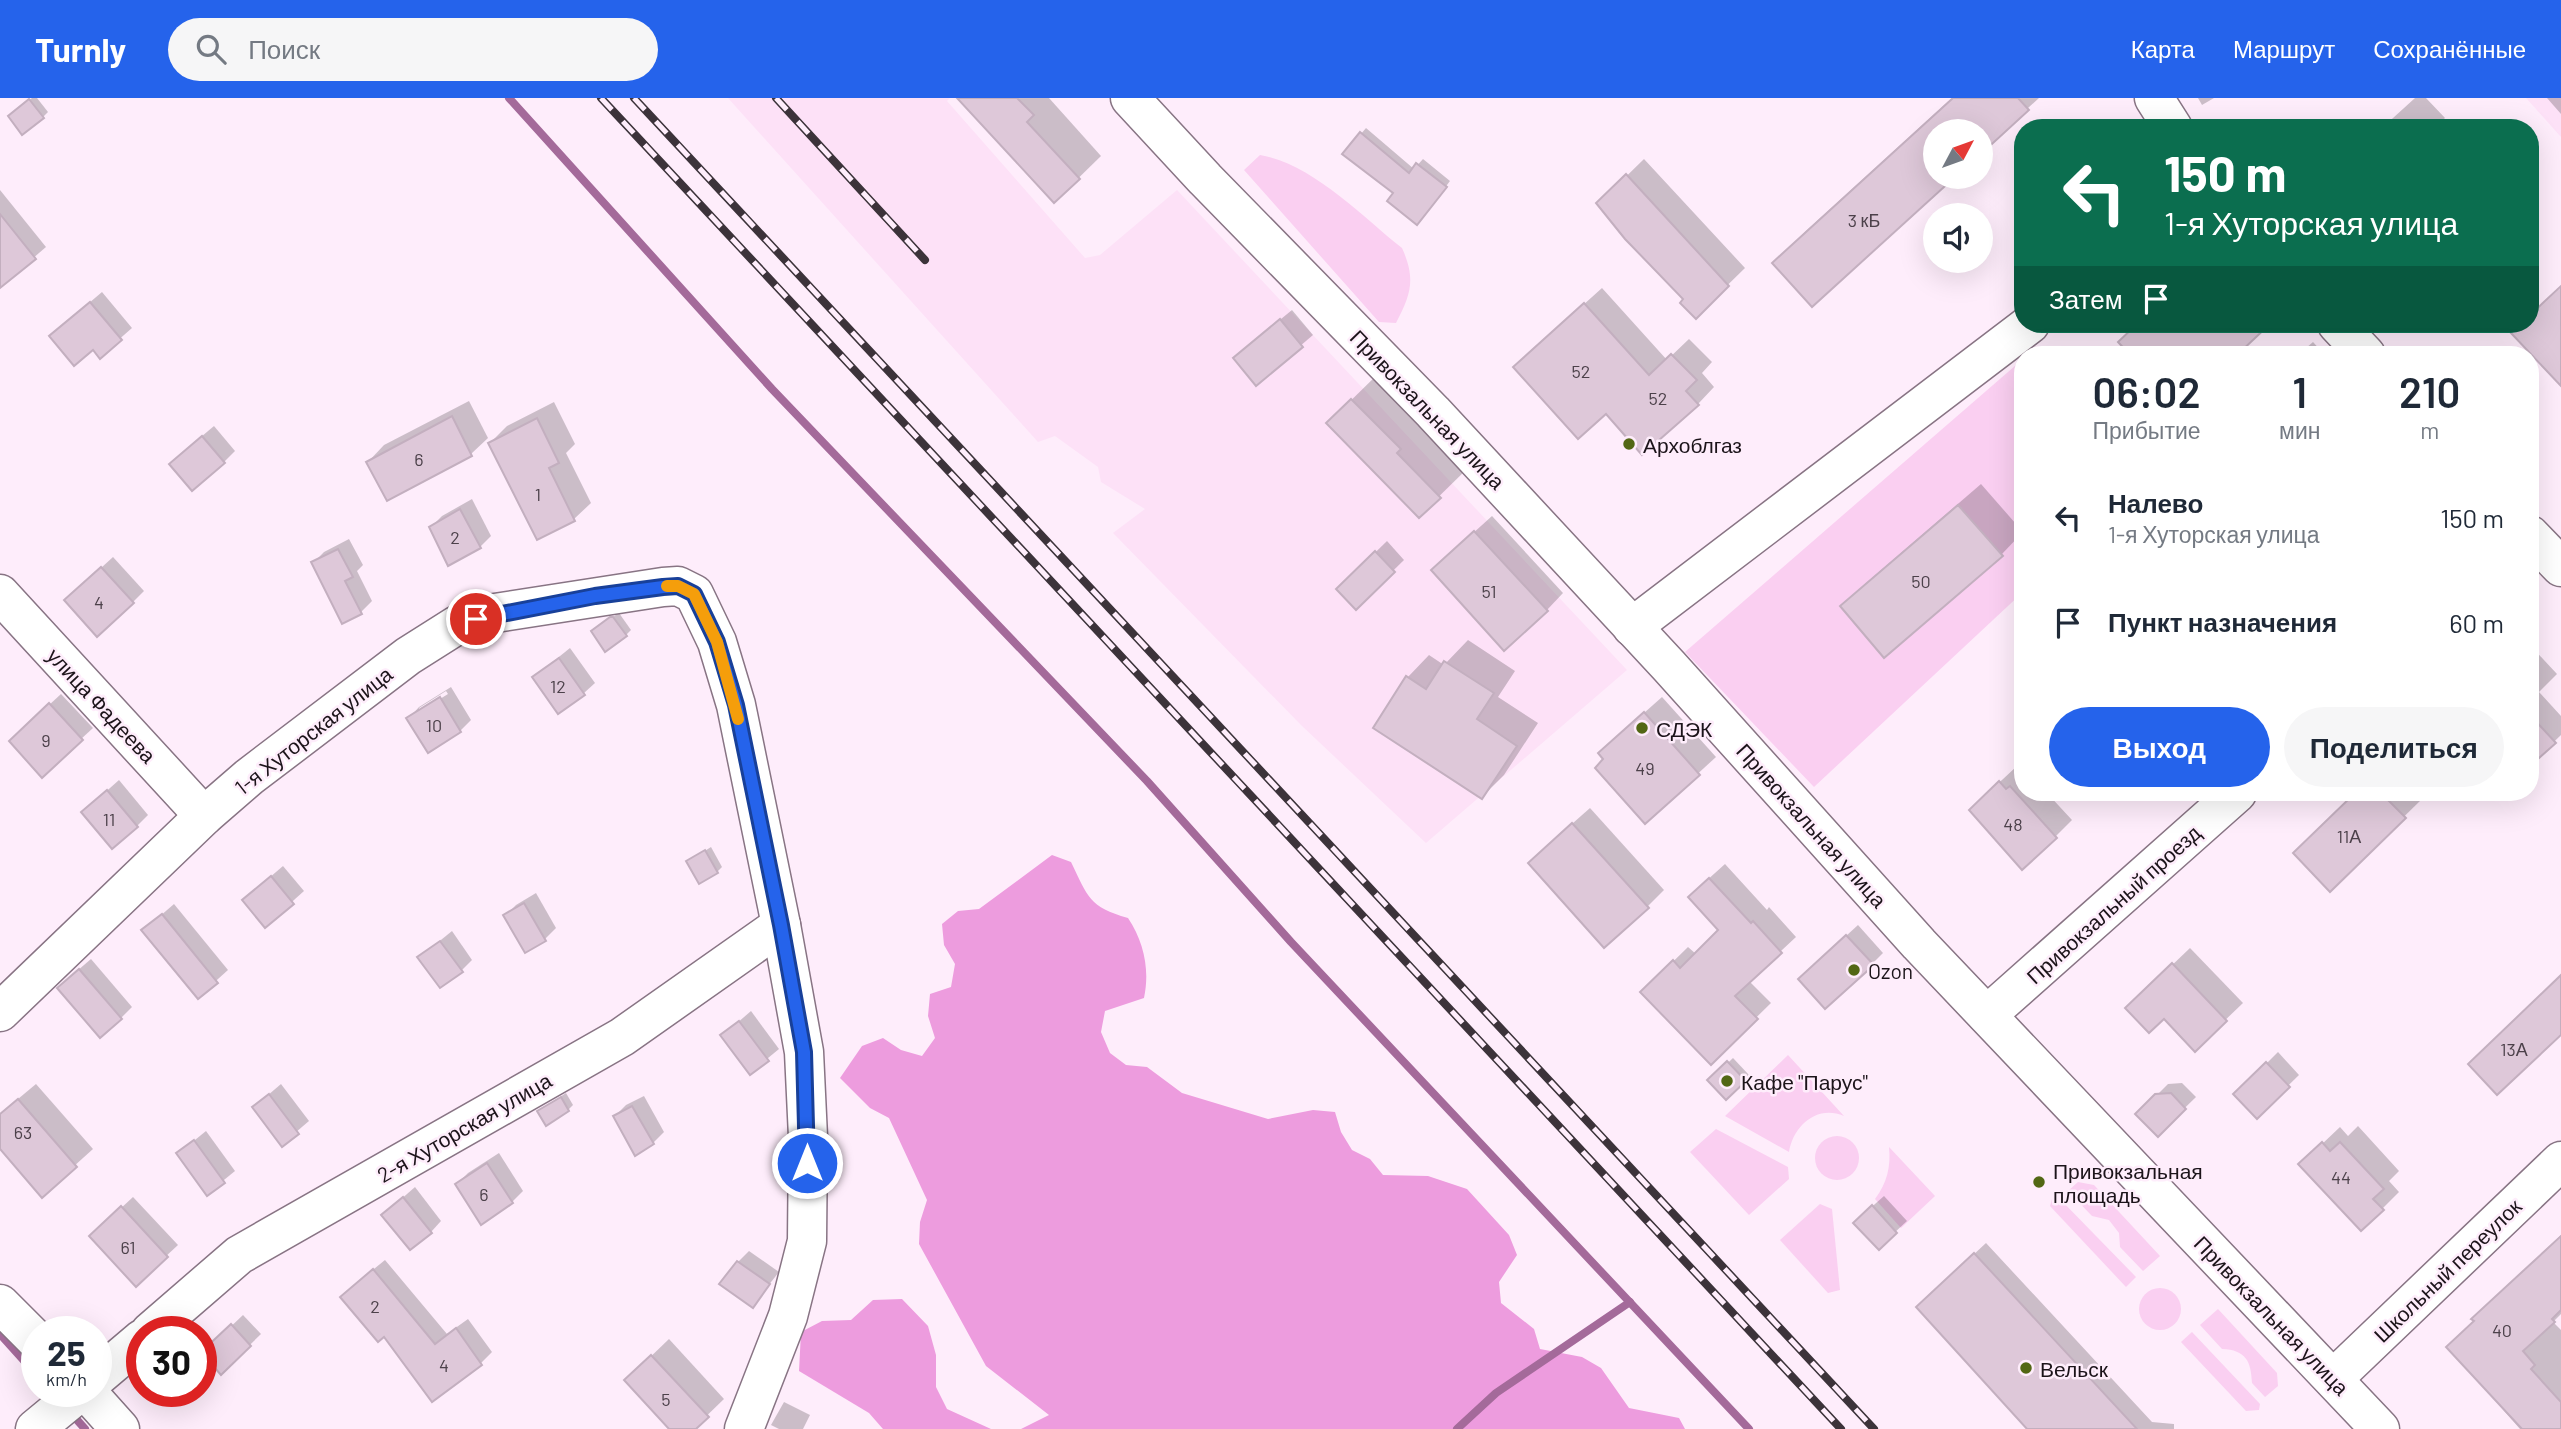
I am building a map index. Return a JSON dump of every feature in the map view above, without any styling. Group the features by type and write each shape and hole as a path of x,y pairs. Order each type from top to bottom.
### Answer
{"street":[{"name":"Привокзальная улица","path":"1130,98 1205,179 1433,412 1919,944 2380,1429"},
{"path":"2154,98 2167,119"},
{"path":"1632,627 2018,333"},
{"path":"2345,333 2358,346"},
{"path":"2539,544 2561,567"},
{"name":"1-я Хуторская улица","path":"0,1012 248,777 408,656 457,625 495,614 663,587 678,586 694,594 717,642 736,705 781,925"},
{"name":"улица Фадеева","path":"0,594 204,816"},
{"name":"Привокзальный проезд","path":"1987,1016 2228,801"},
{"path":"744,1429 788,1316 807,1241 808,1137 804,1052 781,925"},
{"name":"2-я Хуторская улица","path":"168,1316 239,1255 622,1037 781,925"},
{"name":"Школьный переулок","path":"2334,1378 2561,1161"},
{"path":"0,1304 21,1325"},
{"path":"112,1364 126,1353"},
{"path":"35,1429 63,1407"},
{"path":"99,1407 120,1429"}],"shaded area":[{"path":"728,98 950,98 947,101 1085,258 1100,255 1177,190 1627,670 1426,843 1301,725 1113,533 1145,509 1101,482 1098,467 1055,436 1038,442"},
{"path":"2526,98 2561,98 2561,137"},
{"path":"1260,155 1298,168 1317,180 1402,248 1409,269 1410,286 1396,323 1379,322 1244,170"},
{"path":"2014,367 2014,600 1814,787 1685,652"},
{"path":"1052,855 1071,862 1086,892 1097,905 1128,918 1142,946 1146,967 1144,998 1105,1011 1101,1032 1110,1053 1126,1065 1147,1067 1182,1093 1268,1119 1313,1110 1335,1112 1341,1132 1352,1150 1370,1159 1383,1175 1428,1176 1467,1189 1509,1235 1517,1255 1499,1282 1501,1303 1534,1329 1540,1349 1582,1357 1601,1368 1629,1408 1679,1418 1685,1429 1021,1429 1049,1415 986,1366 919,1244 920,1222 927,1200 889,1118 870,1108 840,1078 862,1046 883,1038 901,1050 922,1056 935,1038 928,1016 930,994 951,987 955,964 944,945 942,924 958,911 979,909"},
{"path":"1788,1055 1844,1116 1825,1113 1808,1120 1795,1134 1789,1152 1725,1116"},
{"path":"1716,1129 1788,1167 1789,1179 1749,1215 1690,1152"},
{"path":"1837,1136 1852,1143 1859,1158 1852,1173 1837,1180 1822,1173 1815,1158 1822,1143"},
{"path":"1889,1147 1935,1196 1901,1228 1875,1199 1887,1174"},
{"path":"2078,1182 2094,1185 2160,1256 2143,1271 2120,1247 2119,1233 2109,1220 2092,1216 2068,1191"},
{"path":"2057,1196 2136,1277 2126,1287 2050,1206 2052,1199"},
{"path":"1820,1204 1832,1209 1840,1290 1828,1293 1780,1240"},
{"path":"2160,1288 2175,1294 2181,1309 2175,1324 2160,1330 2145,1324 2139,1309 2145,1294"},
{"path":"902,1299 928,1326 936,1355 936,1387 947,1409 991,1429 883,1429 869,1413 799,1371 801,1332 822,1321 851,1320 873,1300"},
{"path":"2218,1309 2277,1373 2278,1386 2265,1397 2252,1383 2246,1358 2237,1352 2222,1349 2200,1325"},
{"path":"2192,1332 2260,1404 2259,1410 2246,1411 2181,1342"}],"building":[{"path":"957,98 1017,98 1034,115 1027,122 1080,179 1054,203"},
{"path":"1953,98 2018,98 2029,110 2019,119 2014,119 2014,124 1993,143 1993,119 1930,119"},
{"path":"29,99 44,118 22,135 8,116"},
{"path":"1923,125 1923,189 1942,189 1923,203 1923,206 1812,307 1772,263"},
{"path":"1360,132 1409,173 1416,163 1447,187 1417,225 1387,201 1393,193 1342,154"},
{"path":"1626,174 1729,286 1696,319 1680,303 1683,299 1625,239 1596,203"},
{"path":"0,214 36,259 0,288"},
{"path":"2561,286 2561,386 2539,363 2539,346 2523,346 2511,333 2539,333 2539,307"},
{"path":"90,302 122,340 100,359 93,350 74,366 49,336"},
{"path":"1584,303 1649,375 1671,354 1697,380 1686,391 1699,405 1642,455 1606,414 1578,439 1513,367"},
{"path":"1280,319 1303,347 1256,386 1233,358"},
{"path":"2128,333 2260,333 2247,346 2122,346 2118,342"},
{"path":"1351,399 1401,449 1397,453 1441,498 1419,518 1326,423"},
{"path":"452,416 472,456 387,501 366,462"},
{"path":"537,418 559,463 549,468 575,521 537,540 488,443"},
{"path":"202,436 225,463 192,491 169,464"},
{"path":"1958,505 2003,556 1884,658 1840,606"},
{"path":"460,509 481,548 448,566 429,527"},
{"path":"1474,531 1548,611 1504,651 1431,570"},
{"path":"338,549 353,577 345,581 362,614 342,624 311,562"},
{"path":"1375,551 1395,572 1356,610 1336,589"},
{"path":"101,567 134,603 97,637 64,600"},
{"path":"613,617 627,636 605,652 591,631"},
{"path":"559,658 585,695 558,714 532,677"},
{"path":"1444,661 1494,693 1477,719 1517,746 1482,799 1373,728 1406,676 1426,689"},
{"path":"440,697 461,732 428,753 406,718"},
{"path":"49,703 83,740 42,778 9,741"},
{"path":"1644,712 1700,775 1645,824 1595,768 1603,759 1598,753"},
{"path":"2539,725 2556,743 2539,758"},
{"path":"1999,781 2006,789 2010,786 2014,790 2014,801 2024,801 2057,838 2022,870 1969,810"},
{"path":"107,790 138,827 112,849 81,812"},
{"path":"2347,801 2389,801 2406,818 2330,892 2293,853"},
{"path":"1572,823 1649,908 1604,948 1528,863"},
{"path":"705,850 718,873 699,884 686,861"},
{"path":"271,876 294,904 265,928 242,900"},
{"path":"1709,878 1782,953 1735,996 1758,1019 1711,1065 1640,992 1673,960 1680,968 1718,930 1688,897"},
{"path":"524,903 546,941 525,953 503,915"},
{"path":"162,914 218,983 198,999 141,930"},
{"path":"1846,935 1874,965 1825,1009 1798,979"},
{"path":"440,941 463,972 440,988 417,957"},
{"path":"2172,963 2227,1021 2195,1052 2164,1019 2149,1033 2125,1008"},
{"path":"79,969 122,1019 100,1038 57,988"},
{"path":"2561,975 2561,1035 2497,1095 2468,1064"},
{"path":"739,1021 769,1061 750,1075 720,1035"},
{"name":"Кафе \"Парус\"","path":"1727,1061 1746,1081 1726,1100 1707,1080"},
{"path":"2266,1062 2290,1087 2257,1119 2233,1094"},
{"path":"2171,1093 2186,1109 2158,1137 2135,1114 2155,1094"},
{"path":"269,1094 299,1134 282,1147 252,1107"},
{"path":"561,1097 569,1111 546,1126 537,1111"},
{"path":"18,1099 77,1167 42,1198 0,1149 0,1114"},
{"path":"632,1106 654,1144 635,1156 613,1116"},
{"path":"194,1140 225,1183 207,1196 176,1153"},
{"path":"2322,1142 2330,1151 2340,1142 2384,1189 2373,1199 2384,1210 2361,1231 2298,1164"},
{"path":"487,1163 513,1203 481,1225 455,1184"},
{"path":"403,1197 432,1233 410,1250 381,1215"},
{"path":"1872,1205 1897,1233 1879,1250 1853,1223"},
{"path":"121,1206 168,1257 136,1287 89,1236"},
{"path":"2561,1236 2561,1310 2552,1319 2555,1322 2523,1351 2535,1365 2531,1369 2561,1402 2561,1429 2522,1429 2446,1347 2474,1321 2471,1319"},
{"name":"Вельск","path":"1974,1253 2137,1429 2027,1429 1916,1307"},
{"path":"737,1261 770,1284 753,1308 719,1284"},
{"path":"373,1269 435,1344 456,1328 482,1365 432,1402 384,1337 378,1342 340,1297"},
{"path":"231,1324 251,1346 221,1375 217,1370 217,1337"},
{"path":"651,1355 709,1417 696,1429 669,1429 624,1380"}],"waterway":[{"path":"509,98 772,389 1147,781 1291,942 1749,1429"},
{"path":"1457,1429 1496,1393 1630,1302"},
{"path":"0,1334 21,1357"},
{"path":"70,1412 85,1429"}],"railway":[{"path":"601,98 1841,1429"},
{"path":"634,98 1874,1429"},
{"path":"776,98 925,260"}],"slow traffic":[{"path":"667,586 678,586 694,594 717,642 738,719"}],"place":[{"name":"Архоблгаз","path":"1629,444"},
{"name":"СДЭК","path":"1642,728"},
{"name":"Ozon","path":"1854,970"},
{"name":"Кафе \"Парус\"","path":"1727,1081"},
{"name":"Привокзальная площадь","path":"2039,1182"},
{"name":"Вельск","path":"2026,1368"}],"route":[{"path":"476,619 595,596 663,587 678,586 694,594 717,642 736,705 781,925 804,1052 807,1163"}]}
